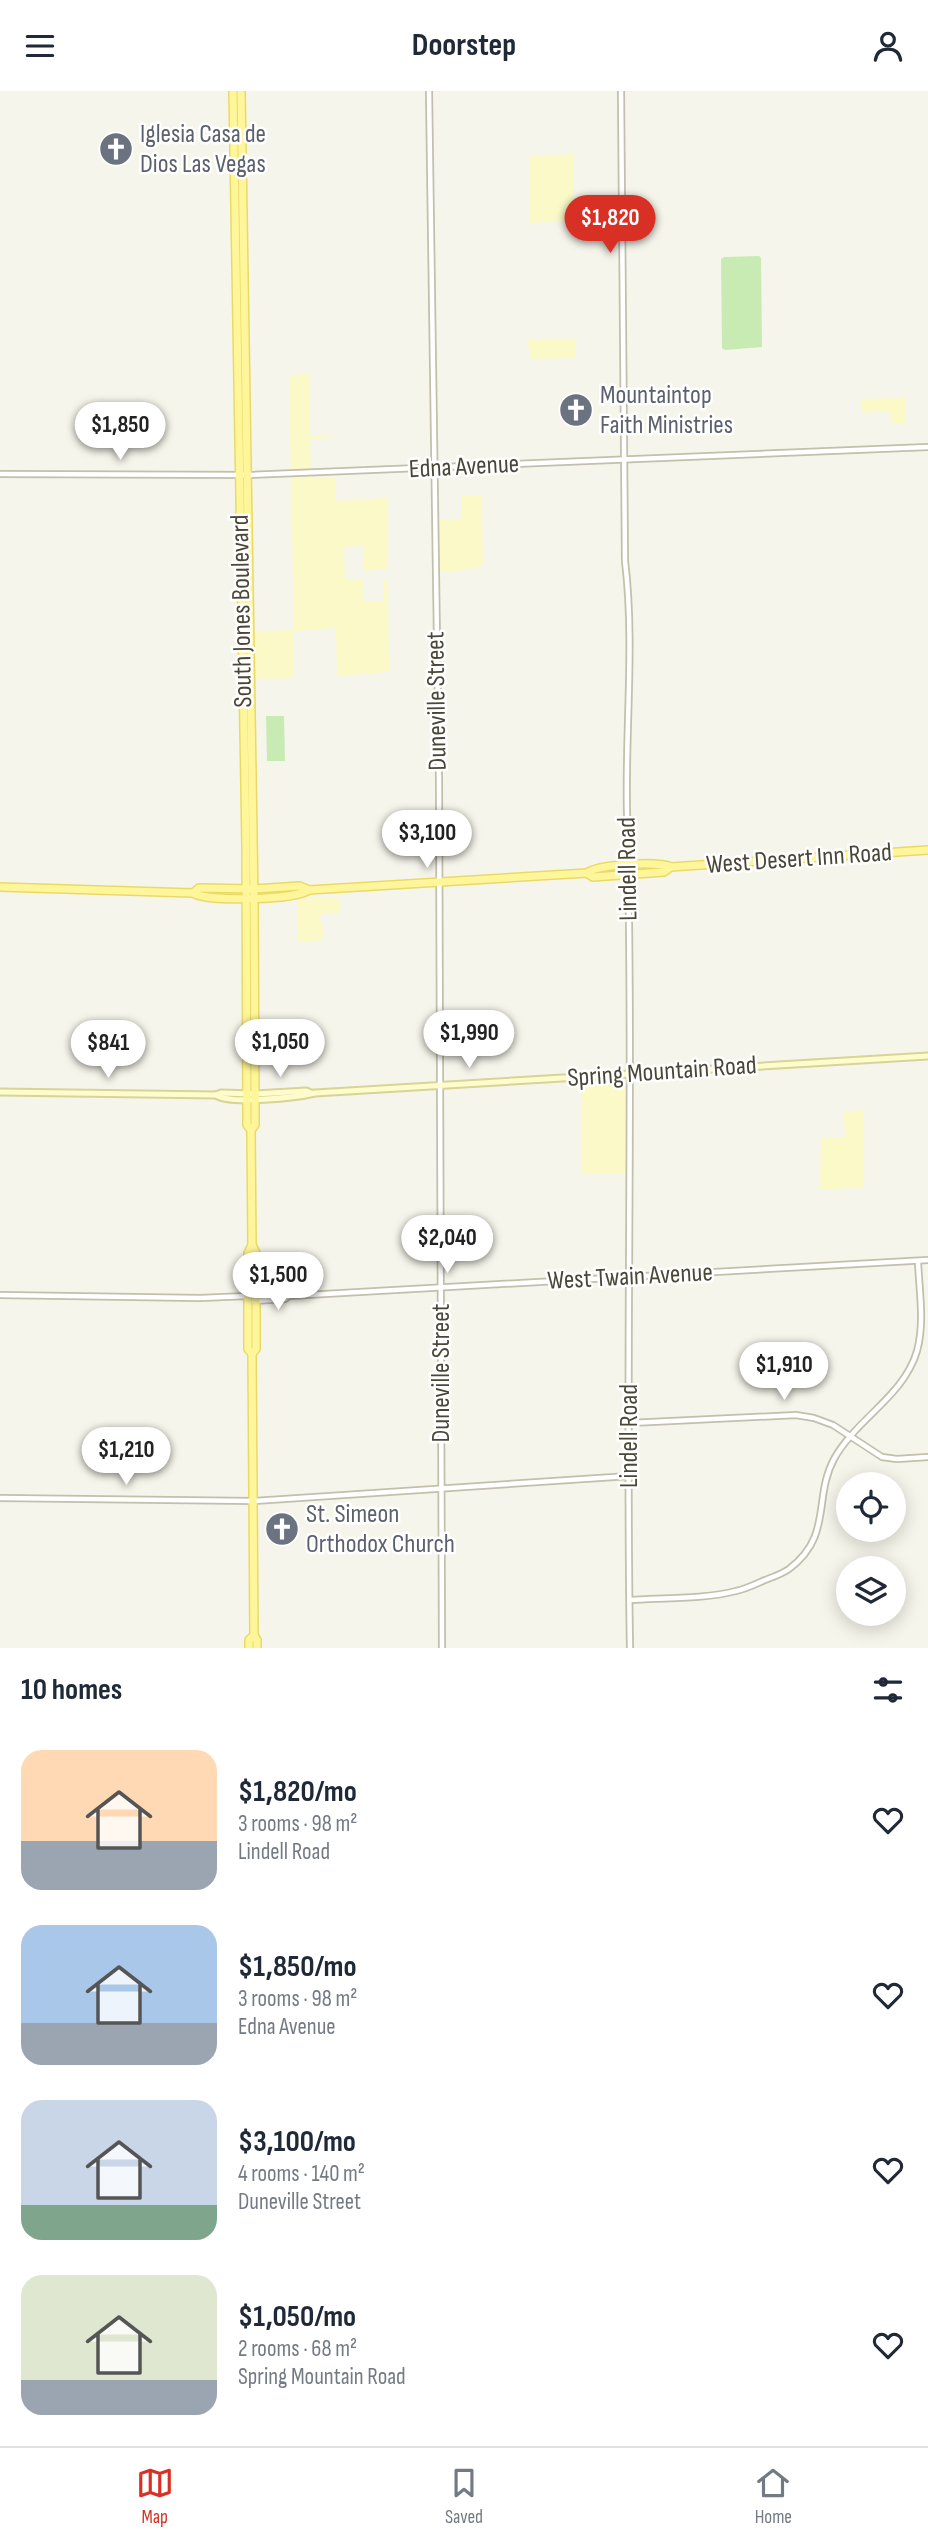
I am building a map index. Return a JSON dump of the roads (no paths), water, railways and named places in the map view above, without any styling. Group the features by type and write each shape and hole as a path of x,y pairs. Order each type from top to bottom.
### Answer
{"main road":[{"name":"South Jones Boulevard","path":"233,91 251,898 251,1096 255,1125 251,1130 252,1245 256,1253 250,1298 256,1349 252,1354 254,1635 257,1648"},
{"name":"South Jones Boulevard","path":"241,91 243,475"},
{"path":"234,163 242,185"},
{"name":"West Desert Inn Road","path":"193,893 200,888 300,886 309,890 587,873 593,877 628,870 664,872 671,867 928,850"},
{"name":"West Desert Inn Road","path":"0,887 193,893 200,897 251,898 301,895 309,890"},
{"name":"Spring Mountain Road","path":"0,1091 216,1095 220,1098 928,1056"},
{"name":"South Jones Boulevard","path":"249,1648 249,1640 254,1635"}],"street":[{"name":"Duneville Street","path":"429,91 439,882 442,1648"},
{"name":"Lindell Road","path":"621,91 628,666 630,1648"},
{"name":"Edna Avenue","path":"0,474 243,475 928,447"},
{"name":"West Twain Avenue","path":"0,1295 285,1299 289,1296 928,1260"},
{"path":"630,1600 733,1592 790,1568 805,1552 816,1534 829,1471 849,1436 896,1388 914,1359 921,1326 918,1261"},
{"path":"630,1423 796,1415 824,1421 885,1458 928,1457"},
{"path":"0,1498 253,1501 629,1476"}],"place":[{"name":"Iglesia Casa de Dios Las Vegas","path":"116,149"},
{"name":"Mountaintop Faith Ministries","path":"576,410"},
{"name":"St. Simeon Orthodox Church","path":"282,1529"}]}
